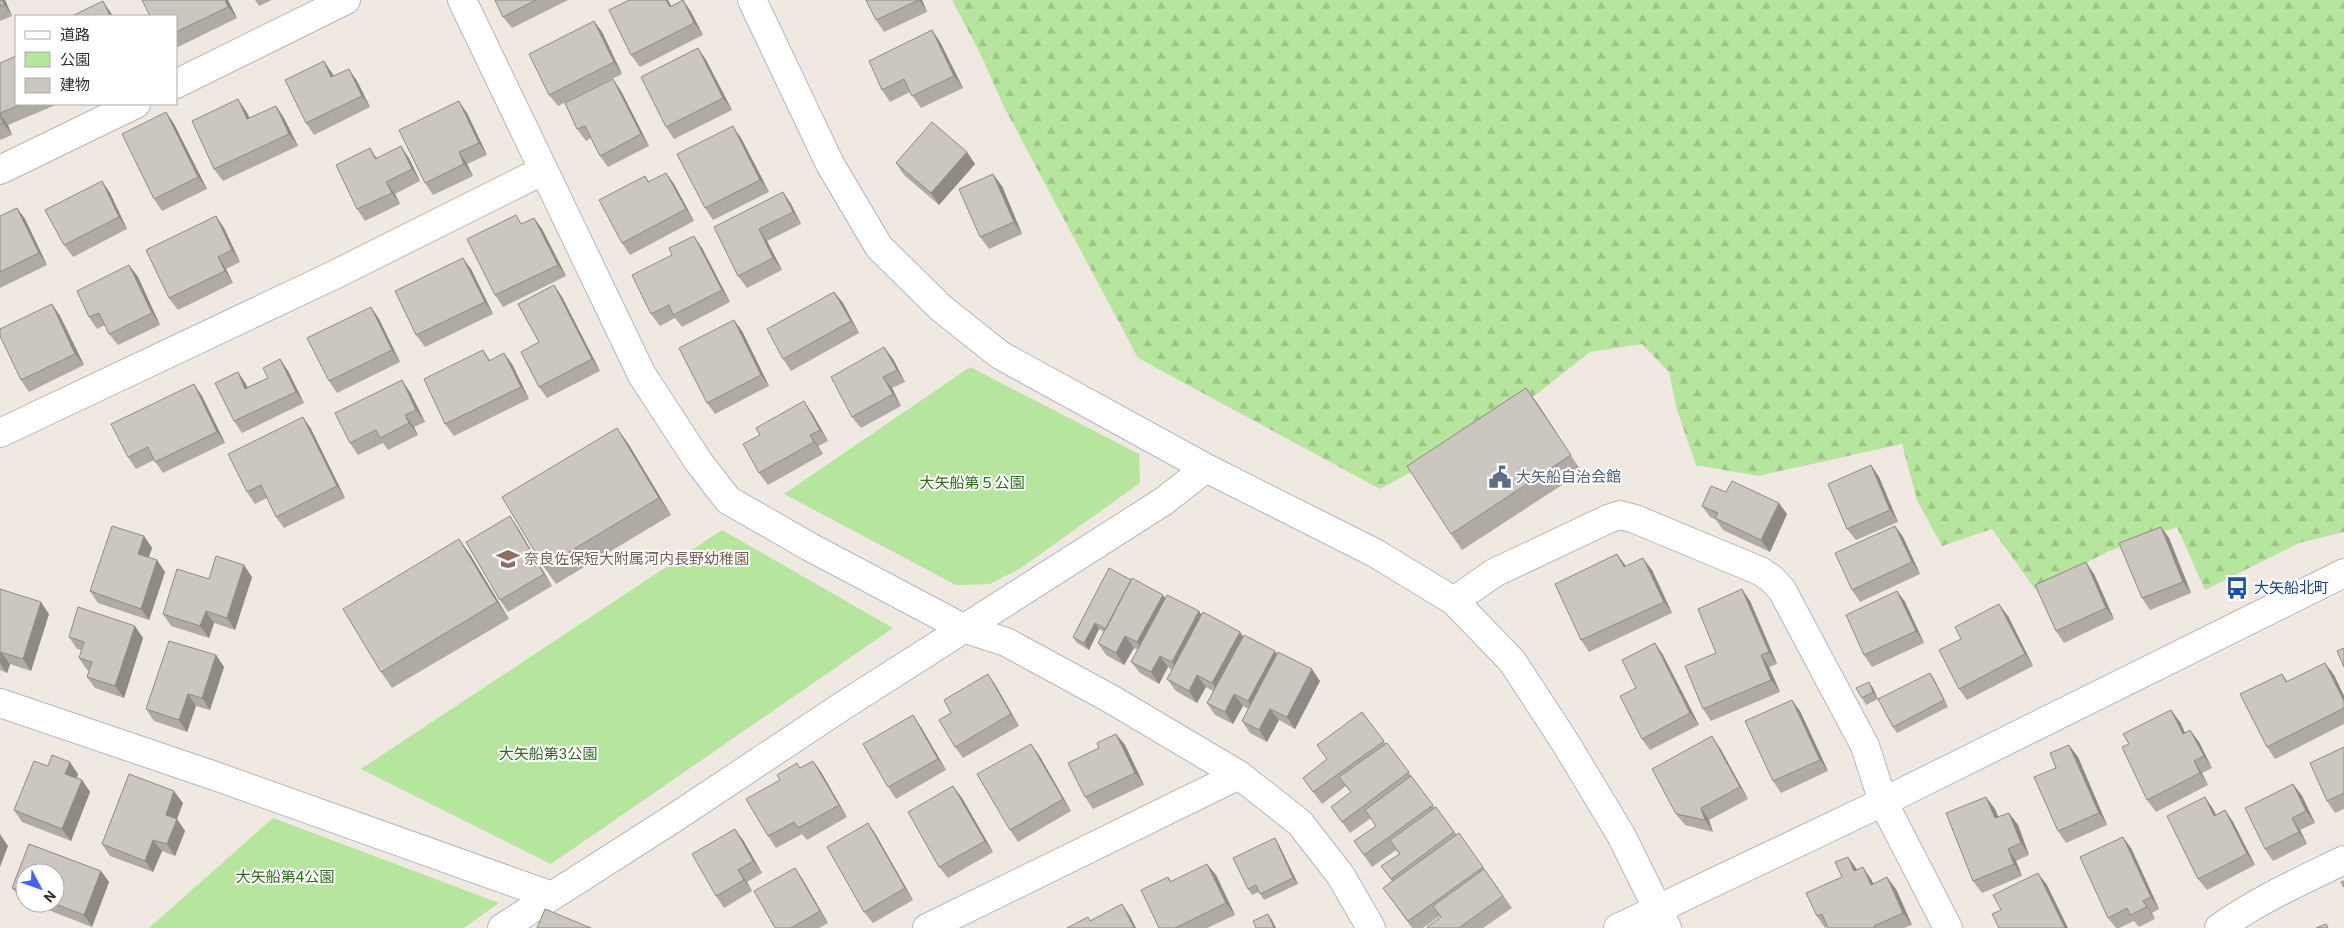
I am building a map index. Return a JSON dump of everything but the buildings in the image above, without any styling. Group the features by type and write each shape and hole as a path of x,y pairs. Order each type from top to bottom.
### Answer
{"street":[{"path":"178,83 346,0"},
{"path":"462,0 542,171 642,375 698,461 728,500 810,547 963,628 1006,642 1111,699 1239,775 1300,822 1341,876 1371,928"},
{"path":"752,0 830,164 879,247 941,308 1000,355 1206,468 1375,553 1454,601 1512,661 1565,742 1621,834 1662,918"},
{"path":"0,170 134,105"},
{"path":"2,428 298,292 542,171"},
{"path":"502,928 674,818 963,628 1164,502 1206,468"},
{"path":"1454,601 1494,573 1620,515 1635,519 1760,571 1772,579 1782,590 1865,746 1883,802 1948,928"},
{"path":"1618,928 1662,918 1883,802 2344,573"},
{"path":"0,703 215,776 552,896"},
{"path":"927,928 1239,775"},
{"path":"2219,928 2241,912 2344,860"}],"green space":[{"path":"952,0 2344,0 2344,532 2299,543 2205,590 2177,527 2107,552 2035,589 1992,529 1942,546 1917,500 1902,444 1758,476 1696,465 1677,410 1669,372 1642,344 1590,352 1538,393 1454,449 1380,489 1138,358 1003,105 980,53"},
{"name":"大矢船第５公園","path":"970,367 1139,454 1140,483 1021,568 990,584 956,585 784,494"},
{"name":"大矢船第3公園","path":"722,530 893,628 551,864 361,769"},
{"name":"大矢船第4公園","path":"273,818 499,903 464,928 149,928"}],"place":[{"name":"大矢船自治会館","path":"1500,477"},
{"name":"奈良佐保短大附属河内長野幼稚園","path":"508,559"},
{"name":"大矢船北町","path":"2237,588"}]}
